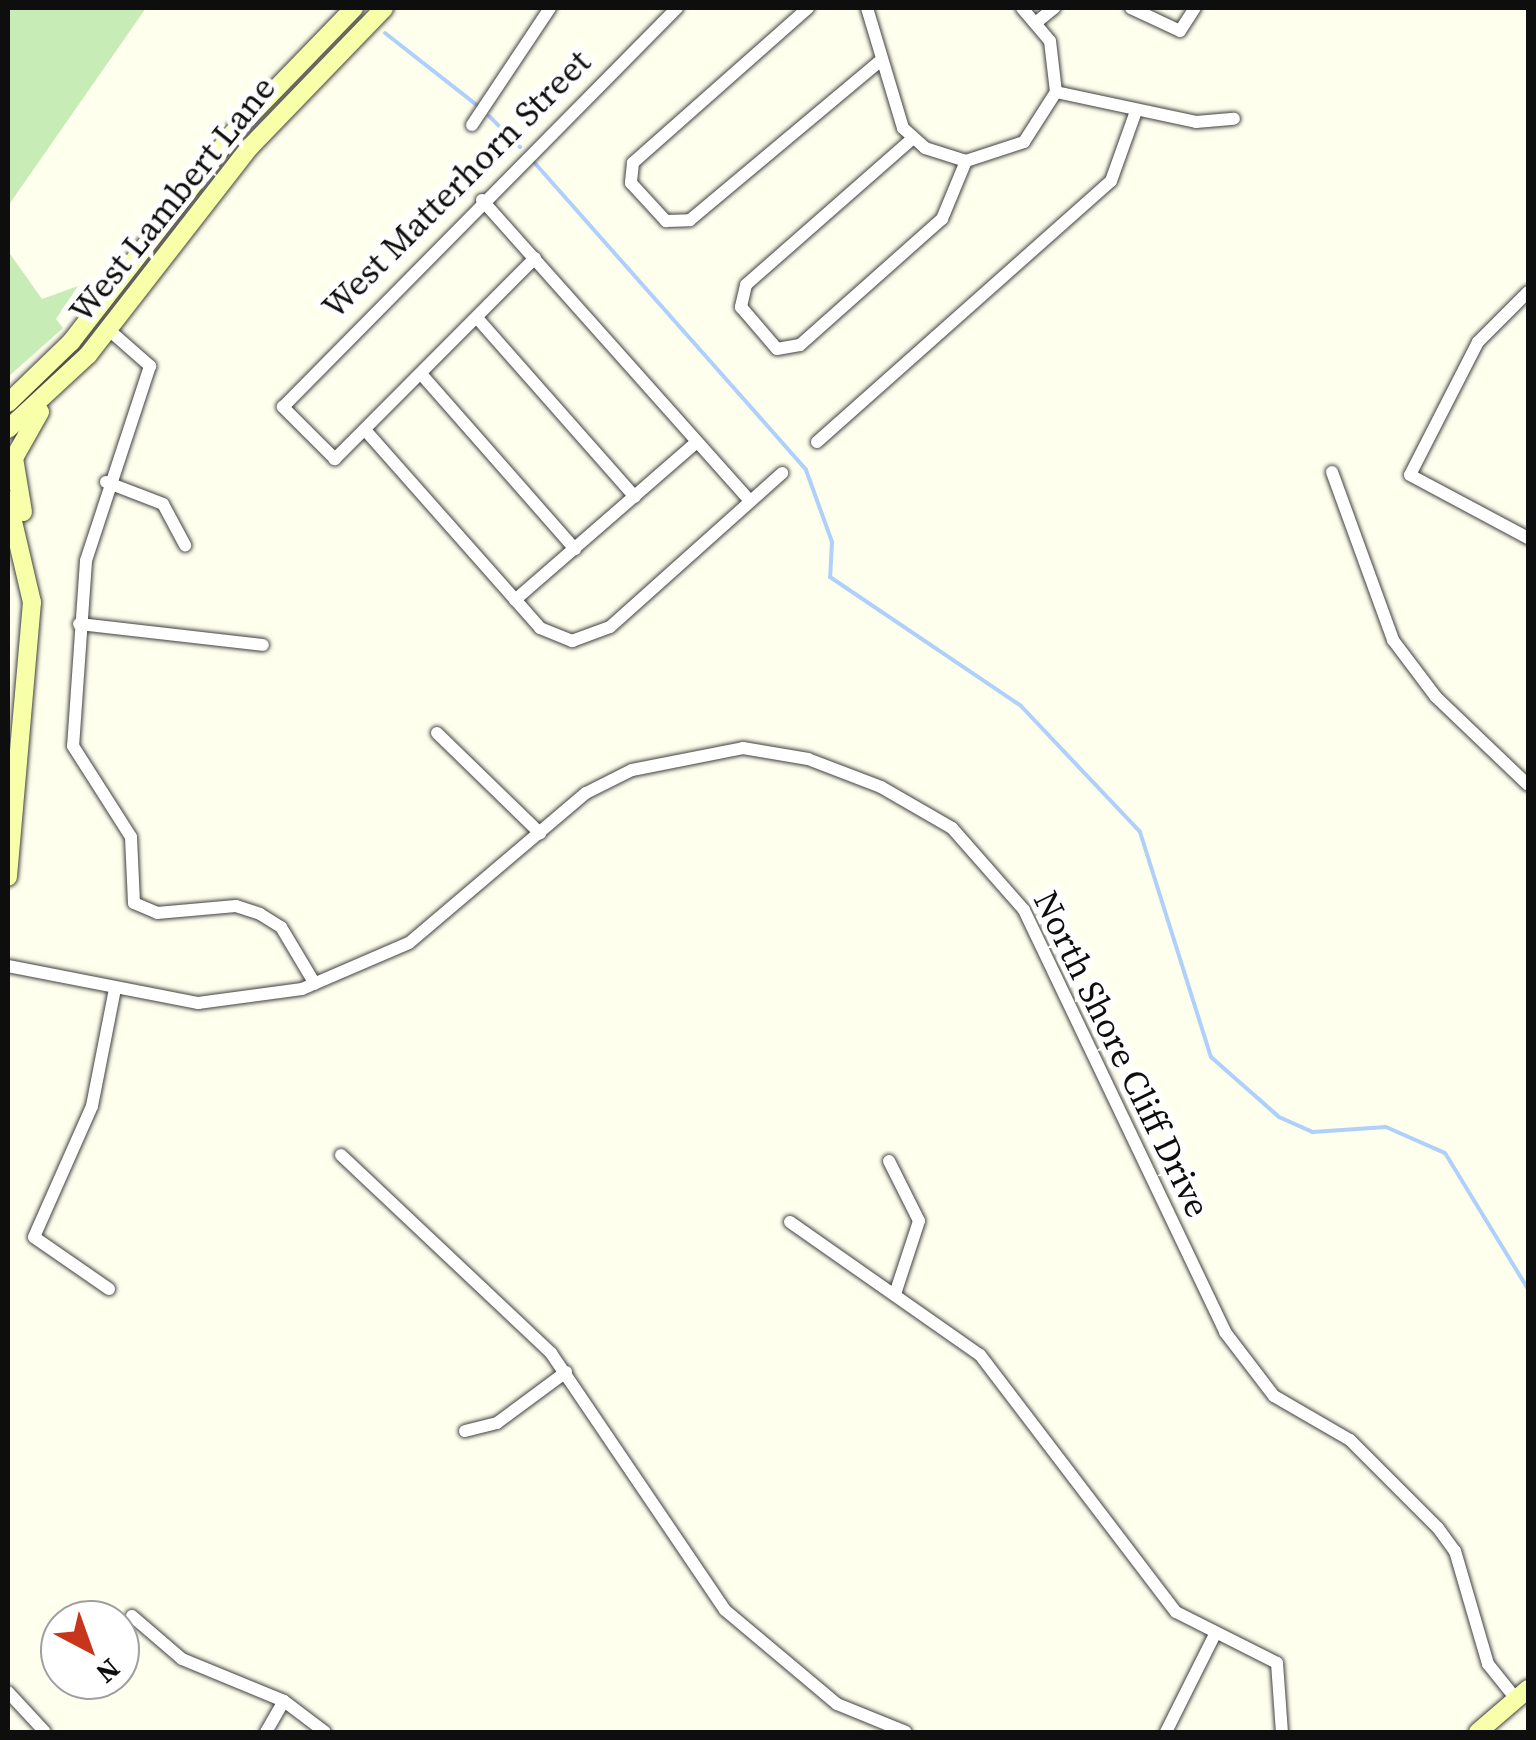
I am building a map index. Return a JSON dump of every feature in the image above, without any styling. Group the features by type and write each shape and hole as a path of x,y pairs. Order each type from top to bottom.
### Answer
{"main road":[{"name":"West Lambert Lane","path":"8,402 72,342 204,170 354,8"},
{"name":"West Lambert Lane","path":"8,429 72,373 260,135 384,8"},
{"path":"154,270 204,170"},
{"path":"8,877 30,649 27,555 14,458 72,373"},
{"path":"8,500 27,555"},
{"path":"1478,1732 1522,1694"}],"street":[{"path":"472,125 550,8"},
{"name":"West Matterhorn Street","path":"366,432 328,459 283,407 482,200 677,8"},
{"path":"808,8 633,163 631,183 678,226 880,62"},
{"path":"867,8 880,62 912,139 966,162 1024,142 1056,92 1038,21 1022,8"},
{"path":"1038,21 1054,8"},
{"path":"1131,8 1157,26 1186,28 1195,8"},
{"path":"1056,92 1136,111 1234,119"},
{"path":"817,442 1111,181 1136,111"},
{"path":"912,139 740,294 741,307 784,354 942,219 966,162"},
{"path":"482,200 750,502"},
{"path":"535,258 366,432 540,628 581,640 610,627 782,473"},
{"path":"1528,292 1478,342 1410,476 1528,538"},
{"path":"478,319 634,497"},
{"path":"108,330 150,366 106,482 79,624 70,731 80,764 131,837 134,903 157,912 236,906 260,914 280,927 315,984"},
{"path":"422,375 575,550"},
{"path":"515,600 697,442"},
{"path":"1332,472 1393,640 1436,697 1528,786"},
{"path":"106,482 164,504 185,545"},
{"path":"79,624 262,644"},
{"path":"437,733 540,833"},
{"name":"North Shore Cliff Drive","path":"8,966 198,1003 315,984 409,943 540,833 632,770 743,748 808,759 952,828 1024,910 1146,1179 1240,1356 1274,1396 1379,1464 1438,1528 1455,1551 1488,1664 1522,1694"},
{"path":"109,1289 34,1237 92,1106 115,989"},
{"path":"341,1155 566,1372 725,1610 837,1704 906,1732"},
{"path":"889,1161 918,1221 896,1291"},
{"path":"790,1222 896,1291 980,1355 1136,1570 1214,1636 1278,1662 1282,1732"},
{"path":"465,1431 497,1423 566,1372"},
{"path":"140,1623 182,1659 284,1702 325,1732"},
{"path":"1166,1732 1214,1636"},
{"path":"8,1692 45,1732"},
{"path":"266,1732 284,1702"}],"green space":[{"path":"8,8 146,8 8,206"},
{"path":"8,251 42,299 78,286 56,319 63,328 8,377"}],"waterway":[{"path":"385,33 478,106"},
{"path":"489,116 520,147"},
{"path":"533,161 806,470 832,542 830,577 1021,706 1140,832 1211,1057 1279,1117 1313,1132 1386,1127 1445,1153 1528,1289"}]}
